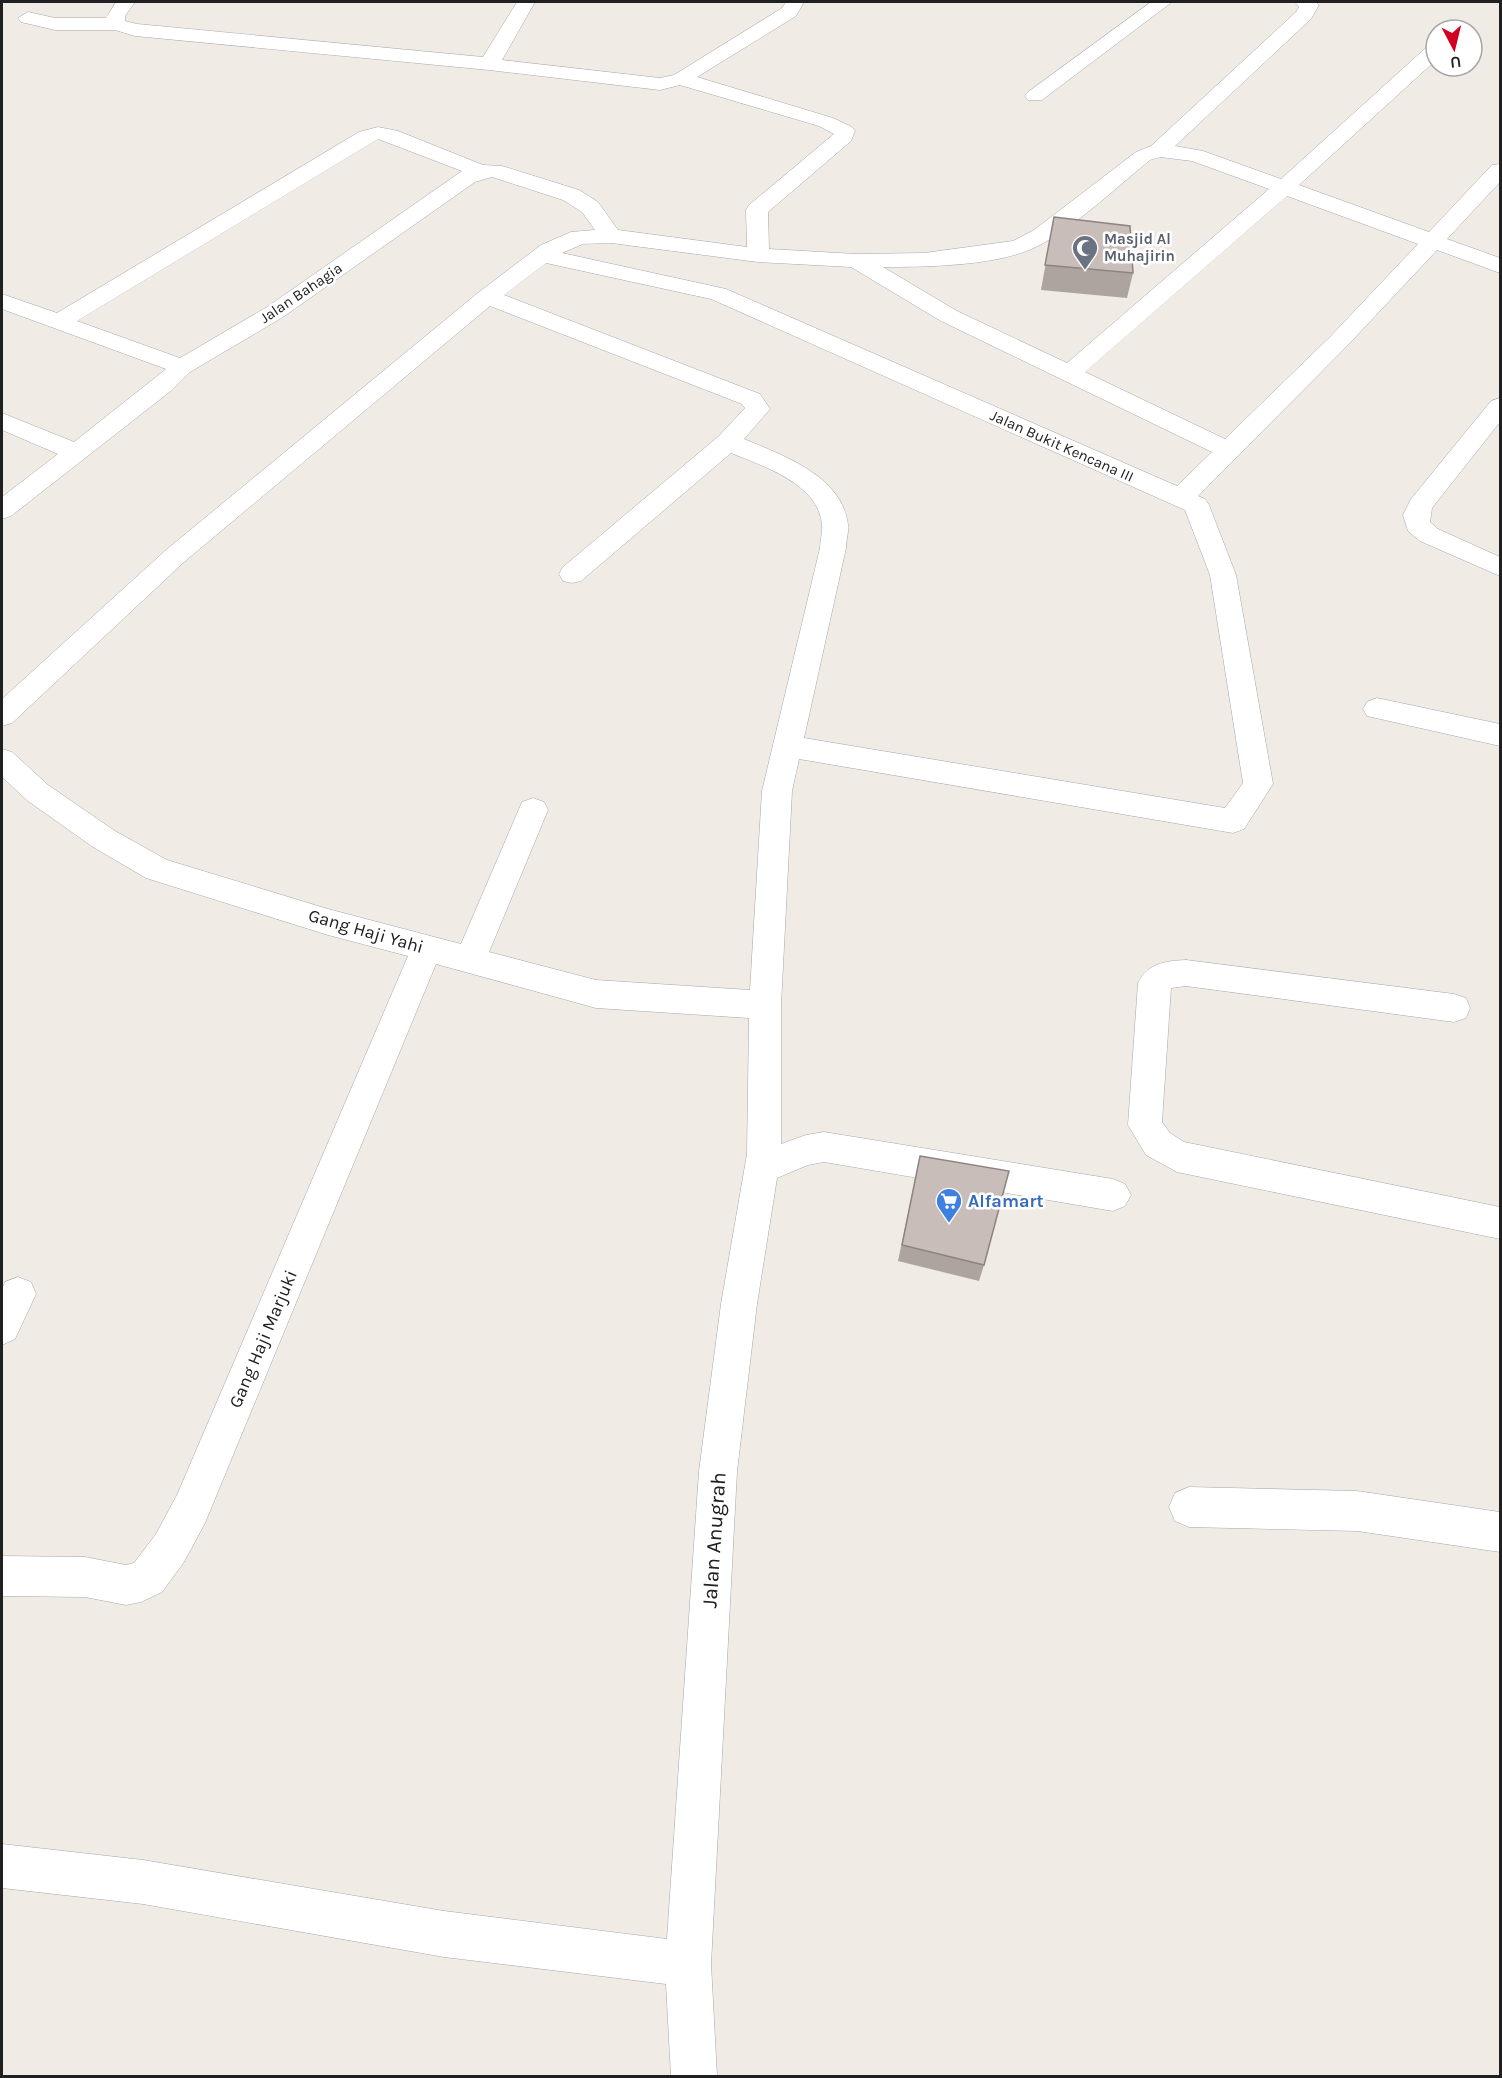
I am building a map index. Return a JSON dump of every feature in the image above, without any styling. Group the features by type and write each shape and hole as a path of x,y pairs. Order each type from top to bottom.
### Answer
{"street":[{"path":"116,24 115,15 126,2"},
{"path":"489,64 526,2"},
{"path":"27,18 55,24 116,24 135,30 489,64 660,84 681,79 789,12 795,2"},
{"path":"1035,96 1163,2"},
{"path":"2,715 175,556 487,297 542,255 579,237 611,236 758,255 856,261 924,260 1020,246 1063,221 1143,156 1158,150 1304,15 1308,5 1304,2"},
{"path":"1071,372 1285,186 1424,61"},
{"path":"681,79 826,122 845,131 844,136 757,210 758,255"},
{"path":"57,323 366,136 378,134 392,135 480,171 494,171 571,195 590,207 611,236"},
{"path":"1158,150 1196,155 1500,266"},
{"path":"1180,498 1339,341 1500,170"},
{"name":"Jalan Bahagia","path":"2,510 163,385 182,367 275,312 398,223 480,171"},
{"name":"Jalan Bukit Kencana III","path":"542,255 718,294 1196,505 1223,575 1241,695 1258,784 1233,821 1156,810 788,746"},
{"path":"856,261 949,316 1071,372 1228,450"},
{"path":"487,297 751,399 758,409 728,442 572,574"},
{"path":"2,301 182,367"},
{"path":"1500,406 1489,440 1420,505 1416,515 1417,525 1429,535 1500,567"},
{"path":"2,421 76,452"},
{"name":"Jalan Anugrah","path":"694,2076 688,1964 718,1471 739,1304 764,1154 765,1005 777,791 833,548 835,523 823,496 808,480 773,460 728,442"},
{"path":"1377,709 1500,735"},
{"name":"Gang Haji Yahi","path":"2,760 57,806 104,839 157,869 328,922 596,994 765,1005"},
{"path":"470,960 533,810"},
{"name":"Gang Haji Marjuki","path":"3,1579 85,1577 126,1585 148,1578 170,1548 191,1509 427,948"},
{"path":"1454,1008 1186,972 1164,975 1154,982 1145,1125 1158,1144 1177,1156 1500,1223"},
{"path":"762,1168 806,1150 824,1147 1113,1195"},
{"path":"2,1327 18,1294"},
{"path":"1189,1507 1357,1511 1500,1532"},
{"path":"2,1866 143,1882 444,1934 688,1964"}],"building":[{"path":"1054,217 1130,226 1133,273 1045,265"},
{"name":"Alfamart","path":"920,1156 1009,1171 984,1265 902,1245"}],"place":[{"name":"Masjid Al Muhajirin","path":"1085,271"},
{"name":"Alfamart","path":"949,1224"}]}
